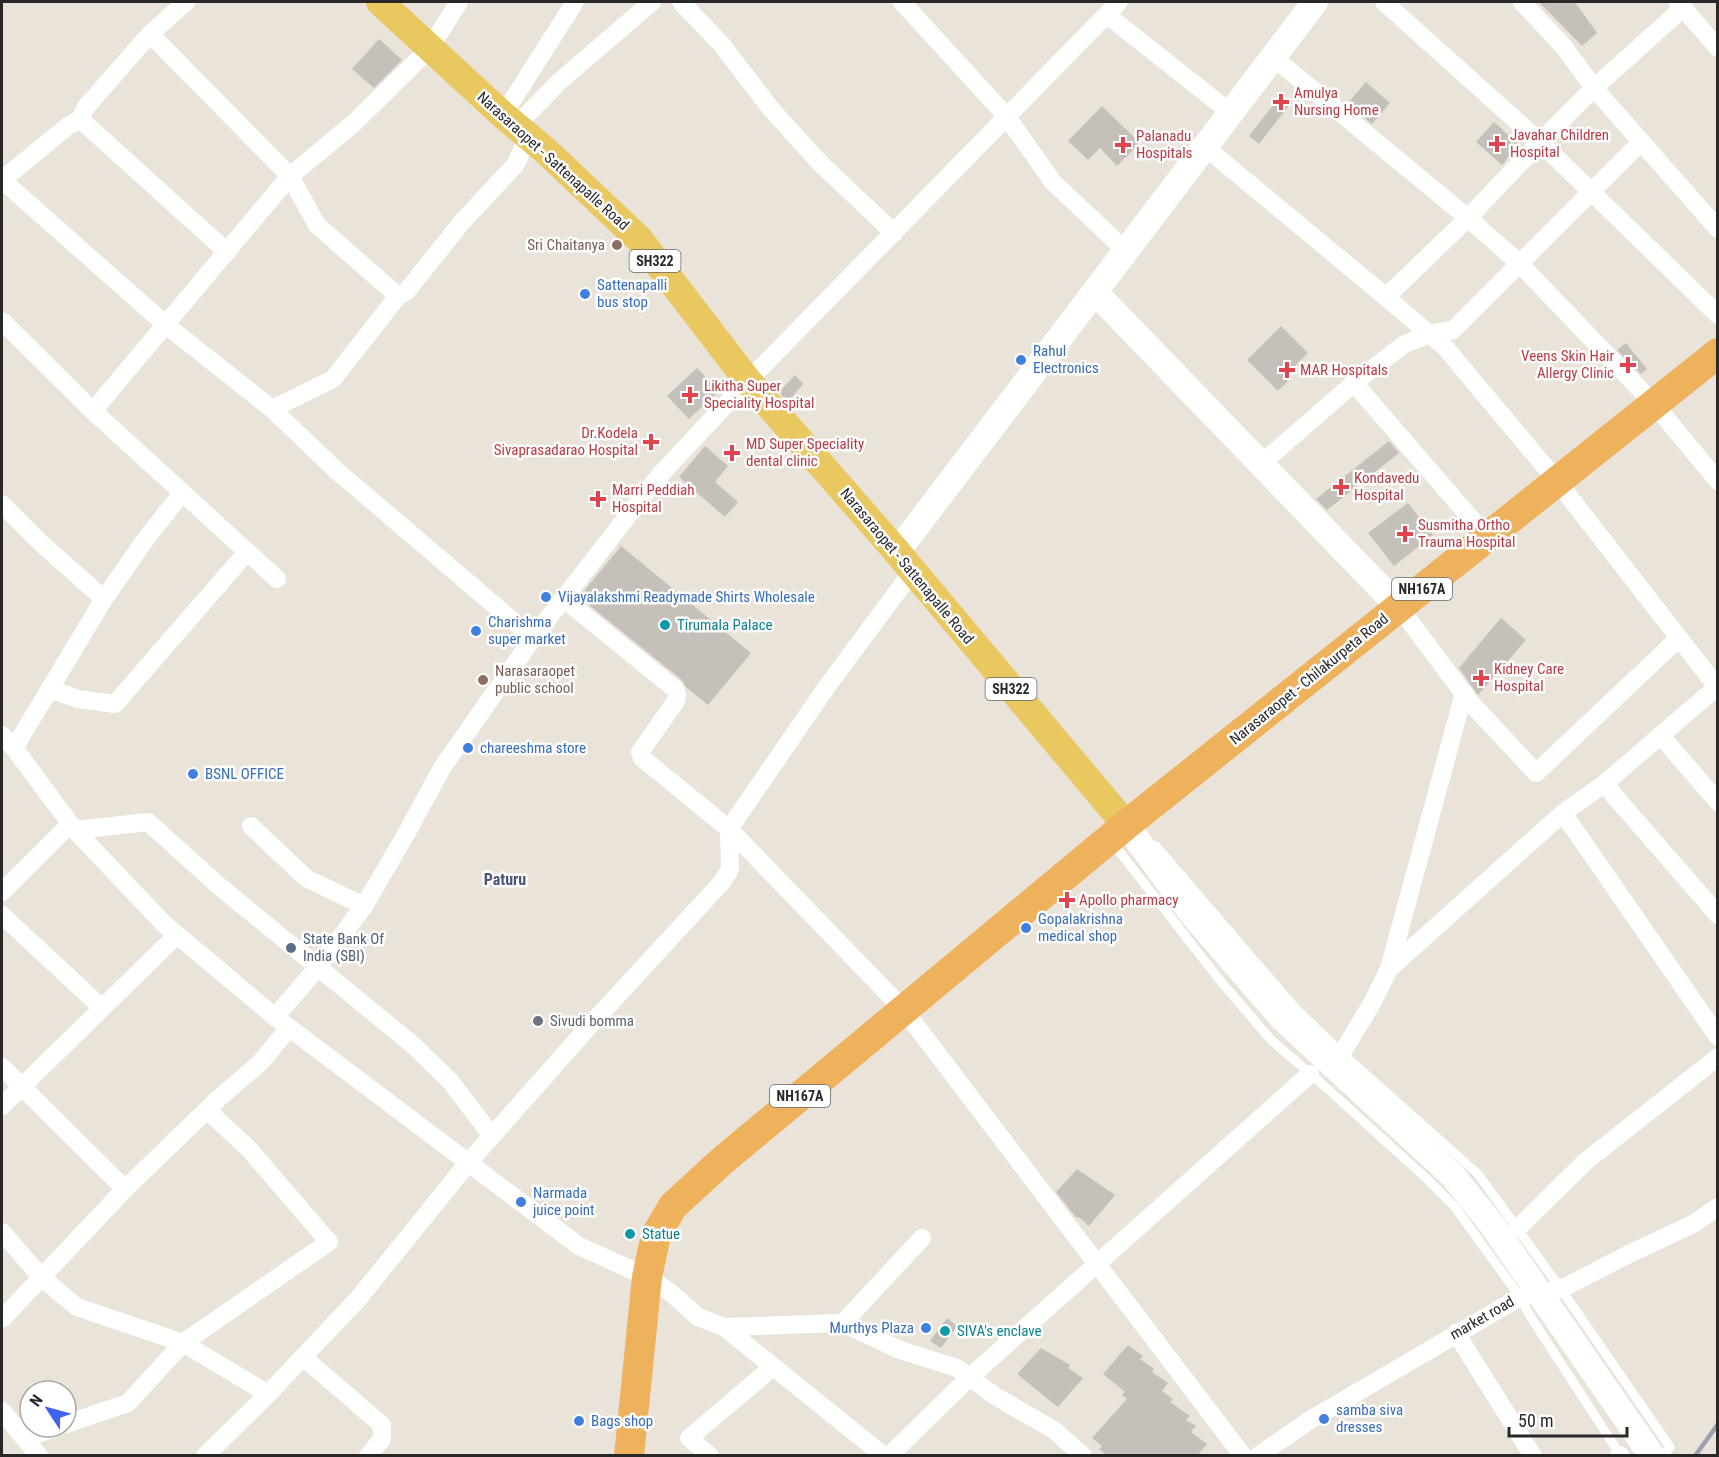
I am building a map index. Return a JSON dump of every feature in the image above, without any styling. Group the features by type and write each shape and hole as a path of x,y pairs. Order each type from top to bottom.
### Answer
{"highway":[{"name":"Narasaraopet - Chilakurpeta Road","path":"1132,829 1399,607 1718,353"},
{"name":"NH167A","path":"629,1455 647,1277 656,1235 673,1206 722,1161 904,1010 1132,829"}],"main road":[{"name":"Narasaraopet - Sattenapalle Road","path":"380,2 516,126 548,152 639,239 748,381 1132,829 1193,915 1282,1018 1454,1176 1493,1226 1652,1455"},
{"path":"905,562 1095,292 1315,2"},
{"path":"1095,292 1399,607"}],"street":[{"path":"186,2 150,34 86,107 80,119 68,126 2,180 166,324 272,409 337,471 533,638"},
{"path":"93,411 290,176 354,123 430,48 459,2"},
{"path":"272,409 333,379 398,296 406,292 462,222 516,164 516,126 575,2"},
{"path":"516,126 561,81 652,2"},
{"path":"681,2 722,45 771,109 820,164 894,233"},
{"path":"902,2 1007,117 1053,182 1126,251"},
{"path":"1384,2 1540,142 1718,315"},
{"path":"1522,2 1564,47 1594,88 1718,229"},
{"path":"1386,297 1681,4 1718,48"},
{"path":"2,1319 125,1189 207,1110 260,1063 282,1022 319,966 364,906 442,768 533,638 658,477 748,381 1113,8 1231,113"},
{"path":"150,34 290,176 317,225 398,296"},
{"path":"1273,57 1519,263 1654,404 1718,482"},
{"path":"80,119 227,252"},
{"path":"1261,464 1354,383 1403,345 1429,334 1452,330 1641,142"},
{"path":"1205,147 1444,346 1557,481 1717,687 1604,784 1563,813 1389,969"},
{"path":"2,321 93,411 277,579"},
{"path":"1354,383 1487,537"},
{"path":"182,493 145,540 104,599 50,689 8,742 72,827 164,924 282,1022 579,1246 647,1277 670,1292 698,1317 724,1327 884,1455"},
{"path":"2,504 42,544 104,599"},
{"path":"50,689 78,699 115,704 247,552"},
{"path":"205,1455 268,1394 358,1299 468,1162 722,882 730,869 729,828 828,685 905,562"},
{"path":"564,599 675,689 676,701 640,752 642,758 729,828 904,1010 1243,1455"},
{"path":"1399,607 1470,702 1536,773 1679,638"},
{"path":"1342,1053 1371,1005 1389,969 1464,693"},
{"path":"1661,736 1718,802"},
{"path":"1604,784 1718,915"},
{"path":"1563,813 1718,1037"},
{"path":"2,892 72,827 147,822 219,886 413,1045 450,1081 492,1136"},
{"path":"251,826 306,878 364,906"},
{"path":"2,915 102,1008"},
{"path":"2,1106 177,935"},
{"path":"1518,1228 1586,1161 1718,1057"},
{"path":"2,1067 125,1189"},
{"path":"889,1455 970,1377 1310,1074"},
{"path":"78,1420 128,1403 183,1344 329,1242 249,1149 207,1110"},
{"name":"market road","path":"1258,1455 1310,1420 1520,1297 1561,1289 1693,1224 1718,1207"},
{"path":"2,1232 41,1278 77,1307 183,1344 268,1394"},
{"path":"843,1323 922,1239"},
{"path":"724,1327 843,1323 900,1350 957,1368 995,1396 1054,1430 1083,1455"},
{"path":"1456,1334 1533,1455"},
{"path":"303,1357 382,1425 382,1439 368,1455"},
{"path":"710,1455 689,1438 772,1367"},
{"path":"2,1412 18,1430"},
{"path":"26,1439 39,1455"}],"lane":[{"path":"1132,829 1296,1009 1478,1174 1670,1447 1664,1455"},
{"path":"1132,829 1218,978 1271,1040 1427,1179 1454,1206 1520,1297 1620,1455"}],"building":[{"path":"1539,2 1575,2 1597,33 1582,46"},
{"path":"379,39 402,60 374,88 352,69"},
{"path":"1366,82 1390,103 1372,124 1347,104"},
{"path":"1281,95 1291,103 1259,144 1249,136"},
{"path":"1102,106 1140,143 1117,166 1100,148 1088,160 1068,141"},
{"path":"1494,122 1519,145 1502,165 1476,142"},
{"path":"1281,326 1308,353 1284,377 1288,381 1278,391 1247,360"},
{"path":"1626,343 1647,369 1641,374 1617,350"},
{"path":"697,368 719,391 689,419 667,396"},
{"path":"795,375 803,384 788,402 779,392"},
{"path":"1389,441 1399,453 1327,510 1316,499"},
{"path":"705,446 728,466 715,482 738,502 725,517 679,477"},
{"path":"1408,503 1433,535 1394,566 1368,533"},
{"name":"Tirumala Palace","path":"621,546 751,653 708,705 686,687 682,680 579,597"},
{"path":"1501,618 1526,640 1478,695 1459,668"},
{"path":"1077,1169 1115,1195 1089,1226 1075,1216 1056,1192"},
{"name":"SIVA's enclave","path":"947,1318 957,1326 941,1348 930,1341"},
{"path":"1128,1345 1143,1356 1140,1359 1154,1369 1152,1372 1168,1383 1162,1391 1173,1399 1170,1402 1190,1416 1186,1420 1196,1426 1191,1432 1207,1444 1198,1455 1107,1455 1099,1449 1102,1446 1092,1438 1127,1399 1122,1395 1125,1392 1103,1374"},
{"path":"1041,1348 1070,1365 1068,1368 1083,1378 1058,1407 1017,1374"}],"railway":[{"path":"1695,1456 1718,1424"}],"place":[{"name":"Amulya Nursing Home","path":"1281,102"},
{"name":"Javahar Children Hospital","path":"1497,144"},
{"name":"Palanadu Hospitals","path":"1123,145"},
{"name":"Sri Chaitanya","path":"617,245"},
{"name":"Sattenapalli bus stop","path":"585,294"},
{"name":"Rahul Electronics","path":"1021,360"},
{"name":"Veens Skin Hair Allergy Clinic","path":"1628,365"},
{"name":"MAR Hospitals","path":"1287,370"},
{"name":"Likitha Super Speciality Hospital","path":"690,395"},
{"name":"Dr.Kodela Sivaprasadarao Hospital","path":"651,442"},
{"name":"MD Super Speciality dental clinic","path":"732,453"},
{"name":"Kondavedu Hospital","path":"1341,487"},
{"name":"Marri Peddiah Hospital","path":"598,499"},
{"name":"Susmitha Ortho Trauma Hospital","path":"1405,534"},
{"name":"Vijayalakshmi Readymade Shirts Wholesale","path":"546,597"},
{"name":"Tirumala Palace","path":"665,625"},
{"name":"Charishma super market","path":"476,631"},
{"name":"Kidney Care Hospital","path":"1481,678"},
{"name":"Narasaraopet public school","path":"483,680"},
{"name":"chareeshma store","path":"468,748"},
{"name":"BSNL OFFICE","path":"193,774"},
{"name":"Apollo pharmacy","path":"1067,900"},
{"name":"Gopalakrishna medical shop","path":"1026,928"},
{"name":"State Bank Of India (SBI)","path":"291,948"},
{"name":"Sivudi bomma","path":"538,1021"},
{"name":"Narmada juice point","path":"521,1202"},
{"name":"Statue","path":"630,1234"},
{"name":"Murthys Plaza","path":"926,1328"},
{"name":"SIVA's enclave","path":"945,1331"},
{"name":"samba siva dresses","path":"1324,1419"},
{"name":"Bags shop","path":"579,1421"}],"district":[{"name":"Paturu","path":"505,879"}]}
